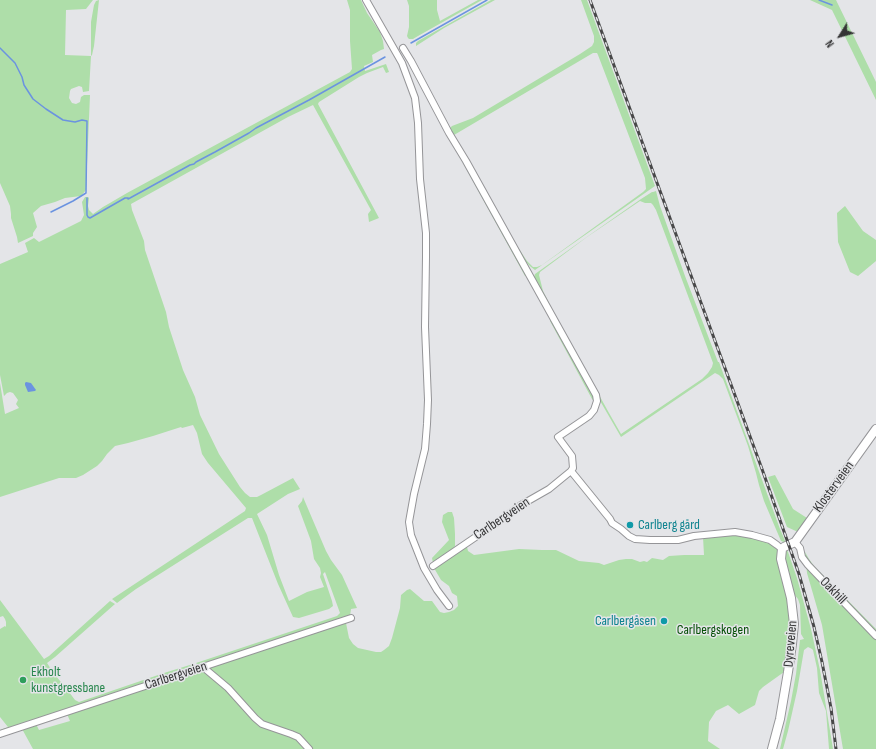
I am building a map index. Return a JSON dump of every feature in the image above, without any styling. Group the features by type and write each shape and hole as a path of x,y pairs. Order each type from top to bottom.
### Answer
{"main road":[{"name":"Klosterveien","path":"793,543 876,429"},
{"path":"782,549 793,543"},
{"name":"Dyreveien","path":"772,749 780,719 794,624 791,598 781,559 782,549"}],"street":[{"path":"366,0 402,63 415,98 418,123 420,179 426,233 425,327 428,400 425,449 409,522 411,535 424,568 437,590 449,606"},
{"path":"403,48 596,395 594,410 589,416 558,437 572,456 573,468 571,471 610,519 612,524 635,539 678,540 694,536 735,532 770,540 782,549"},
{"name":"Carlbergveien","path":"433,566 505,517 520,505 549,489 571,471"},
{"name":"Oakhill","path":"793,543 800,548 802,557 808,565 876,636"},
{"name":"Carlbergveien","path":"0,734 352,618"},
{"path":"203,667 228,688 262,724 298,737 309,749"}],"green space":[{"path":"0,0 93,0 86,9 66,10 65,55 91,56 89,91 83,92 82,87 79,86 71,89 69,98 72,103 76,104 80,102 81,97 84,95 90,95 86,190 81,196 65,198 41,206 33,213 37,227 33,233 33,236 18,243 11,218 10,206 0,183"},
{"path":"99,0 94,46 91,56 91,22 94,5 96,1"},
{"path":"347,0 361,0 367,13 380,32 383,41 384,49 372,55 373,62 364,66 365,71 386,64 389,72 386,73 383,67 367,73 318,104 379,218 369,222 368,214 371,210 313,105 288,117 131,204 144,241 145,250 166,312 169,327 183,370 195,397 200,415 219,454 240,487 250,497 257,497 293,478 300,489 288,494 257,514 267,535 279,575 289,601 307,592 324,587 320,577 320,568 314,559 311,541 298,506 303,497 326,551 342,575 357,608 351,609 350,616 199,666 196,663 337,616 340,613 325,572 323,574 333,606 329,609 299,618 293,617 278,584 252,518 248,518 136,589 117,603 112,599 245,511 246,508 202,454 197,433 193,425 115,446 97,466 76,478 59,478 0,497 0,383 5,414 19,408 16,404 18,400 13,393 7,393 4,396 0,375 0,264 28,252 25,243 34,238 39,242 81,221 84,215 82,202 85,197 89,198 89,210 93,214 127,193 350,72 352,69 350,10"},
{"path":"407,0 437,0 437,10 440,21 478,0 482,0 413,39 409,39 407,36 409,27 409,6"},
{"path":"491,0 495,0 444,28 416,46 418,41"},
{"path":"581,0 587,0 655,186 535,270 524,260 449,129 452,126 473,118 580,54 592,46 594,36","holes":["593,53 597,53 645,178 646,189 542,265 533,267 517,246 454,135"]},
{"path":"810,0 836,0 876,82 876,100 832,10"},
{"path":"446,132 526,274 525,276"},
{"path":"656,191 685,276 719,362 786,543 781,541 764,501 748,446 723,379 715,373 621,437 534,277 535,274 591,234 641,199","holes":["640,201 651,203 656,210 713,363 708,373 702,379 621,434 557,319 543,291 539,275 540,272 587,237"]},
{"path":"845,206 863,231 876,240 876,261 858,276 850,272 838,242 837,213"},
{"path":"550,321 552,321 594,396 594,401 592,399"},
{"path":"775,475 793,509 807,518 798,532 787,527 768,477"},
{"name":"Carlbergskogen","path":"448,512 452,512 454,518 455,534 455,546 450,552 467,547 468,551 474,555 519,549 556,550 579,561 604,565 626,559 647,562 652,558 663,560 669,556 704,555 703,537 733,533 758,538 774,545 777,549 791,614 791,640 784,672 759,691 755,705 739,714 728,705 716,711 709,722 708,741 720,749 33,749 21,727 36,724 39,730 70,721 67,714 346,623 349,638 353,644 358,648 381,652 389,646 400,608 401,595 407,590 410,589 424,601 432,601 440,612 449,612 458,606 457,596 452,593 449,586 441,580 434,568 432,558 449,540 442,522 443,515"},
{"path":"787,549 797,578 811,629 820,670 833,749 829,749 826,711 819,693 817,668 813,650 808,647 804,650 788,731 783,749 780,749 796,674 800,640 804,639 801,634 800,605 798,599 793,593 784,561 784,553"},
{"path":"805,552 814,566 876,629 876,749 843,749 822,625 807,573"},
{"name":"Ekholt kunstgressbane","path":"0,600 44,659 110,601 115,604 47,663 75,700 79,702 193,664 195,668 89,701 62,712 60,710 61,712 1,731 0,730 8,727 0,717 0,629 5,626 6,627 6,622 3,616 0,617"}],"water":[{"path":"26,382 31,383 36,390 28,392 25,385"}],"waterway":[{"path":"411,43 487,0"},
{"path":"819,0 832,5"},
{"path":"0,48 15,63 24,85 33,99 63,120 75,122 82,120 87,121 86,193 51,212"},
{"path":"87,198 87,215 90,218 125,198 128,199 194,164 385,57"}],"railway":[{"path":"590,0 799,574 822,662 831,708 836,749"}],"place":[{"name":"Carlberg gård","path":"630,525"},
{"name":"Carlbergåsen","path":"664,621"},
{"name":"Ekholt kunstgressbane","path":"23,680"}]}
